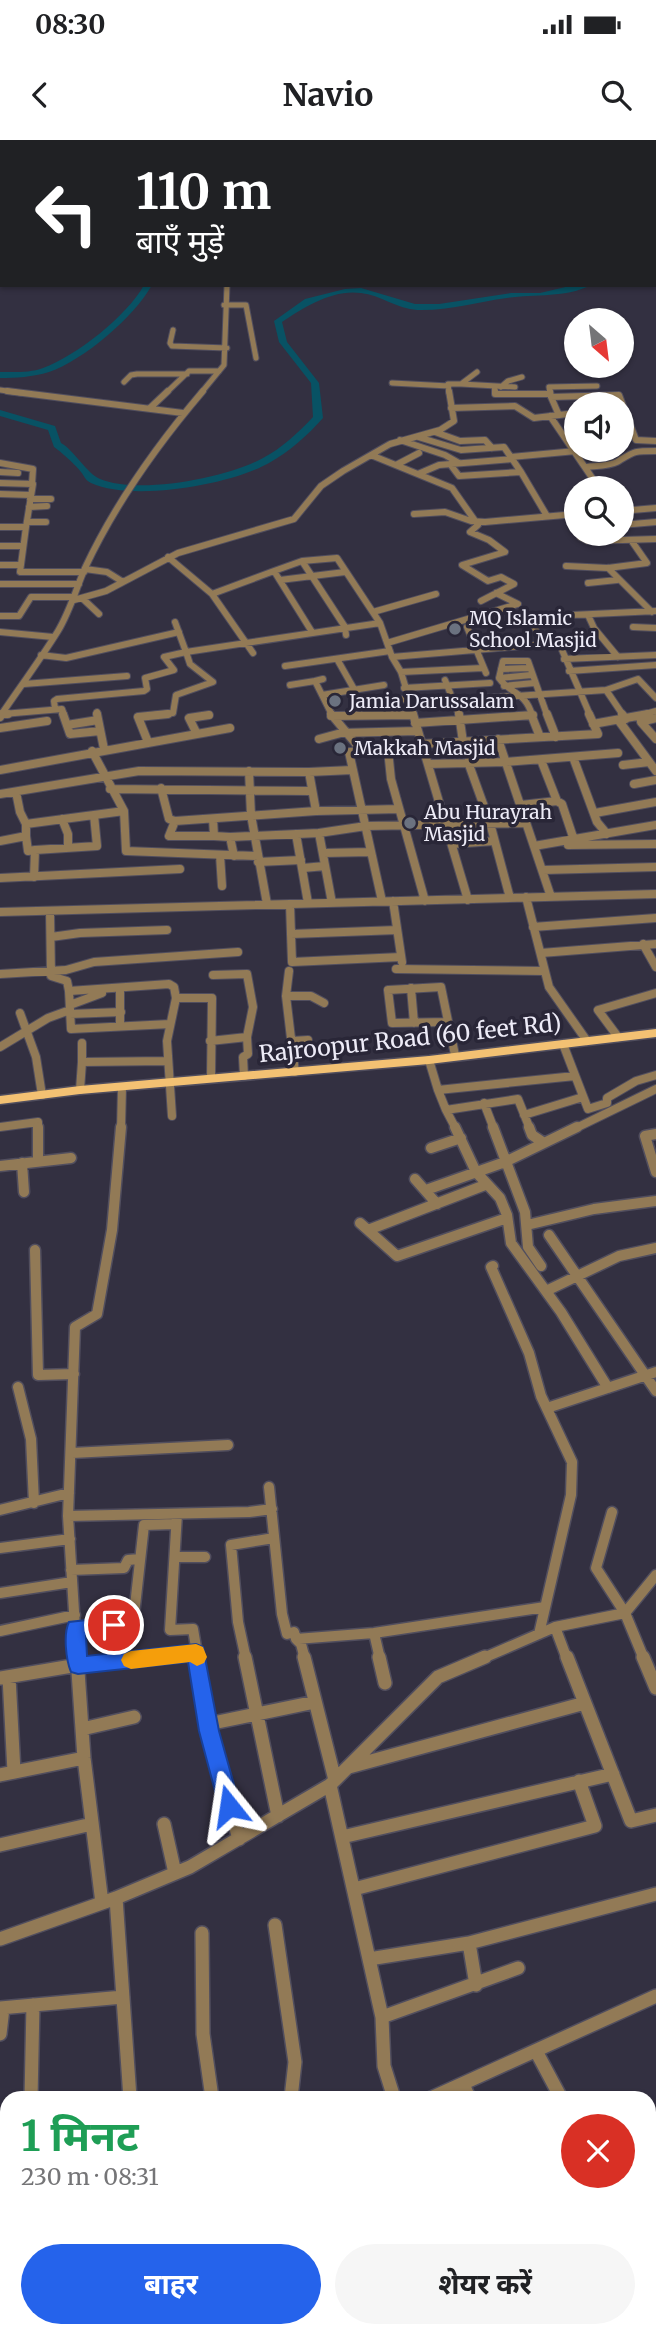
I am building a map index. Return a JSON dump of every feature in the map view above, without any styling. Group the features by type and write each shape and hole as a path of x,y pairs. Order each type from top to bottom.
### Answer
{"main road":[{"name":"Rajroopur Road (60 feet Rd)","path":"0,1100 80,1090 429,1060 656,1033"}],"street":[{"path":"2,716 77,598 85,570 120,505 183,413 224,365 227,348 224,305 227,287"},
{"path":"224,305 246,305 256,358"},
{"path":"173,330 170,343 172,346 227,348"},
{"path":"150,408 193,369 219,371"},
{"path":"461,384 477,372"},
{"path":"124,382 131,375 137,374 187,374"},
{"path":"522,377 497,386 494,394 564,397"},
{"path":"392,383 515,387"},
{"path":"3,634 21,614 31,597 77,598 123,582 168,557 295,519 321,486 371,454 400,440 453,422 449,386"},
{"path":"558,413 549,387 597,386"},
{"path":"0,390 183,413"},
{"path":"508,405 507,401 514,400 512,395"},
{"path":"452,408 508,405 521,408 532,417 564,413"},
{"path":"548,413 564,435"},
{"path":"433,431 460,441 484,439 492,448"},
{"path":"634,435 637,441 656,441"},
{"path":"415,436 461,450 505,448 547,516"},
{"path":"400,440 445,455 460,463"},
{"path":"587,467 616,463 623,454 631,451 656,451"},
{"path":"418,474 434,466 564,452"},
{"path":"397,465 419,453"},
{"path":"371,454 452,488 463,506 471,511 478,525 470,532 489,540 505,552 462,565 488,581 500,577 514,584 481,601"},
{"path":"584,462 592,476"},
{"path":"0,463 19,469"},
{"path":"450,464 459,476 521,472"},
{"path":"16,484 19,469"},
{"path":"0,472 33,469 34,486 20,569 13,584"},
{"path":"0,483 32,484"},
{"path":"0,503 1,494 47,506"},
{"path":"30,500 51,499"},
{"path":"634,509 656,508"},
{"path":"414,514 445,512 476,521 564,515"},
{"path":"0,527 46,522"},
{"path":"634,523 656,522"},
{"path":"634,540 656,539"},
{"path":"566,566 608,568 647,563 634,544"},
{"path":"0,546 23,546"},
{"path":"168,557 212,593 253,653"},
{"path":"212,593 302,561 336,558 380,623 391,654 401,672 468,900"},
{"path":"318,559 328,574"},
{"path":"302,561 346,631"},
{"path":"0,565 20,569 107,572 123,582"},
{"path":"608,568 617,580 654,612"},
{"path":"274,571 312,632"},
{"path":"280,580 345,572"},
{"path":"588,583 617,580"},
{"path":"0,584 79,584"},
{"path":"387,643 518,604 496,593"},
{"path":"373,612 436,594"},
{"path":"77,598 99,614"},
{"path":"508,607 514,616 529,617 654,612"},
{"path":"628,613 642,627"},
{"path":"0,615 16,617"},
{"path":"588,615 594,628 618,657"},
{"path":"529,617 538,634"},
{"path":"148,742 138,717 173,713 176,695 213,682 190,664 175,622"},
{"path":"55,709 54,701 57,699 144,691 147,689 145,678 174,670 164,657 312,632 346,631 380,623"},
{"path":"467,627 496,696"},
{"path":"633,627 656,628"},
{"path":"40,655 66,658 179,632"},
{"path":"3,634 53,637"},
{"path":"285,666 391,654 477,651 559,643 598,734 498,739 349,752 382,901"},
{"path":"525,646 538,694 556,737"},
{"path":"564,659 656,655"},
{"path":"337,659 354,689"},
{"path":"502,682 503,661 531,672"},
{"path":"569,670 656,665"},
{"path":"401,672 483,668"},
{"path":"441,670 461,719 460,742 465,762 490,823 510,898"},
{"path":"502,682 531,672"},
{"path":"24,684 127,676"},
{"path":"374,701 452,700 606,690 638,679 656,698"},
{"path":"290,685 319,680 331,716 343,734 361,750"},
{"path":"502,682 521,694 533,715 533,728 540,737"},
{"path":"404,688 490,683"},
{"path":"322,695 384,685"},
{"path":"606,690 622,720 656,771"},
{"path":"0,701 12,702"},
{"path":"2,716 62,709 70,734 100,731"},
{"path":"593,724 622,720 656,710"},
{"path":"196,732 189,718 209,715"},
{"path":"319,739 415,723 533,715"},
{"path":"67,724 98,716 104,749"},
{"path":"331,716 415,723"},
{"path":"656,718 641,722 656,738"},
{"path":"0,728 47,721"},
{"path":"0,770 196,732 230,728"},
{"path":"498,739 551,897"},
{"path":"388,750 399,809 425,901"},
{"path":"92,751 105,767 110,789 124,811 126,851 234,856 325,866"},
{"path":"428,764 541,760 618,753"},
{"path":"573,757 597,822 607,834"},
{"path":"541,760 557,801 562,804 574,840"},
{"path":"623,765 649,762"},
{"path":"214,770 214,790"},
{"path":"0,794 139,771 352,770"},
{"path":"248,771 251,815 267,904"},
{"path":"309,772 310,791 316,811"},
{"path":"634,784 656,780"},
{"path":"110,789 310,791"},
{"path":"161,789 169,819 174,821 316,811 399,809"},
{"path":"16,792 20,812 26,824 28,851 97,846 94,815"},
{"path":"521,806 557,801"},
{"path":"595,813 656,802"},
{"path":"26,824 124,811"},
{"path":"62,819 68,834 68,848"},
{"path":"214,819 214,836"},
{"path":"174,821 169,836 230,837 319,833 366,826 526,823"},
{"path":"534,846 652,826 656,842 592,846 554,844"},
{"path":"319,833 332,903"},
{"path":"296,834 308,903"},
{"path":"0,841 26,836"},
{"path":"230,837 234,856"},
{"path":"452,844 494,841"},
{"path":"34,877 35,850"},
{"path":"323,853 370,852"},
{"path":"220,855 222,886"},
{"path":"543,870 656,867"},
{"path":"0,878 180,869"},
{"path":"0,912 656,894"},
{"path":"526,897 549,987 587,1041"},
{"path":"393,901 401,957 400,969 544,971"},
{"path":"290,904 292,962 401,957"},
{"path":"50,911 51,976 67,981 71,1029 170,1024"},
{"path":"533,927 601,925 656,918"},
{"path":"51,937 167,930"},
{"path":"291,934 397,930"},
{"path":"643,944 656,967"},
{"path":"541,953 656,944"},
{"path":"0,974 52,971 94,962 238,951"},
{"path":"289,971 286,996 295,1072"},
{"path":"213,975 247,974 253,1007 247,1037 248,1054 243,1057 244,1076"},
{"path":"69,991 173,985 176,1004 170,1013 166,1060 172,1116"},
{"path":"411,988 414,1023"},
{"path":"448,1021 391,1023 388,990 441,988 448,1021 455,1055"},
{"path":"0,1050 26,1031 116,989"},
{"path":"116,989 121,1012 120,1026"},
{"path":"618,1037 598,1010 656,993"},
{"path":"286,996 311,996 324,1003"},
{"path":"176,998 212,998 211,1078"},
{"path":"70,1009 121,1012"},
{"path":"20,1013 38,1066 42,1095"},
{"path":"210,1041 247,1037"},
{"path":"292,1041 308,1040"},
{"path":"80,1090 82,1043"},
{"path":"563,1044 588,1110 607,1103 607,1098 636,1081 656,1075"},
{"path":"82,1062 166,1060"},
{"path":"429,1060 446,1110 475,1172 500,1198 511,1243 546,1291 608,1388"},
{"path":"438,1090 575,1076"},
{"path":"102,1903 84,1758 68,1516 75,1327 97,1314 110,1255 122,1123 122,1087"},
{"path":"426,1190 505,1162 656,1089"},
{"path":"524,1115 583,1097"},
{"path":"446,1110 518,1099 531,1135 544,1143"},
{"path":"484,1103 522,1202 528,1247 541,1266"},
{"path":"0,1127 38,1122 38,1161"},
{"path":"656,1134 645,1136 656,1172"},
{"path":"431,1148 461,1138"},
{"path":"0,1166 71,1158"},
{"path":"22,1163 24,1192"},
{"path":"415,1179 437,1204"},
{"path":"485,1185 437,1204 364,1227 397,1256 507,1218"},
{"path":"527,1225 594,1209 656,1201"},
{"path":"549,1235 651,1374 656,1391"},
{"path":"546,1291 619,1256 656,1248"},
{"path":"35,1250 38,1375 74,1374"},
{"path":"493,1266 491,1267 500,1292 529,1353 547,1408 572,1462 571,1495 539,1634"},
{"path":"547,1408 651,1374"},
{"path":"18,1387 30,1439 34,1503"},
{"path":"72,1452 228,1445"},
{"path":"269,1487 282,1614 287,1634 294,1632 301,1644 315,1702 382,2017 384,2066 392,2091"},
{"path":"0,1510 69,1493"},
{"path":"0,1631 75,1622 133,1624 144,1525 175,1519 272,1509"},
{"path":"612,1512 596,1568 625,1613 656,1688"},
{"path":"68,1516 175,1519"},
{"path":"175,1519 170,1629 192,1629 208,1724 239,1839"},
{"path":"274,1538 232,1545 238,1622 278,1815"},
{"path":"0,1548 70,1539"},
{"path":"175,1557 205,1556"},
{"path":"0,1592 124,1568 128,1560 139,1559"},
{"path":"0,1939 116,1898 176,1873 239,1839 332,1782 439,1677 555,1627 625,1613 656,1575"},
{"path":"296,1639 374,1633 545,1607"},
{"path":"555,1627 631,1821 656,1815"},
{"path":"374,1633 385,1683"},
{"path":"14,1772 4,1678 78,1665 196,1653"},
{"path":"208,1724 315,1702"},
{"path":"347,1767 585,1703"},
{"path":"82,1729 134,1717"},
{"path":"0,1775 84,1758"},
{"path":"342,1837 613,1774"},
{"path":"354,1889 595,1826 579,1781"},
{"path":"0,1844 92,1824"},
{"path":"164,1824 176,1873"},
{"path":"369,1959 469,1943 656,1894"},
{"path":"116,1898 130,2091"},
{"path":"275,1925 295,2062 292,2091"},
{"path":"202,1933 204,2034 211,2091"},
{"path":"469,1943 476,1985"},
{"path":"382,2017 518,1968"},
{"path":"447,2091 656,1996"},
{"path":"0,2034 1,2008 123,1997"},
{"path":"31,2091 33,2005"},
{"path":"536,2051 557,2091"},
{"path":"463,2084 466,2091"}],"waterway":[{"path":"0,375 37,372 60,364 133,307 147,287"},
{"path":"0,413 52,428 57,445 65,449 90,479 107,486 152,487 204,480 264,462 293,442 318,418 315,383 283,342 278,321 308,301 345,291 361,290 414,307 439,307 511,295 540,295 578,287"}],"slow traffic":[{"path":"131,1660 196,1653 197,1657"}],"place":[{"name":"MQ Islamic School Masjid","path":"455,629"},
{"name":"Jamia Darussalam","path":"335,701"},
{"name":"Makkah Masjid","path":"340,748"},
{"name":"Abu Hurayrah Masjid","path":"410,823"}],"route":[{"path":"114,1625 76,1628 78,1665 196,1653 209,1731 229,1806"}]}
